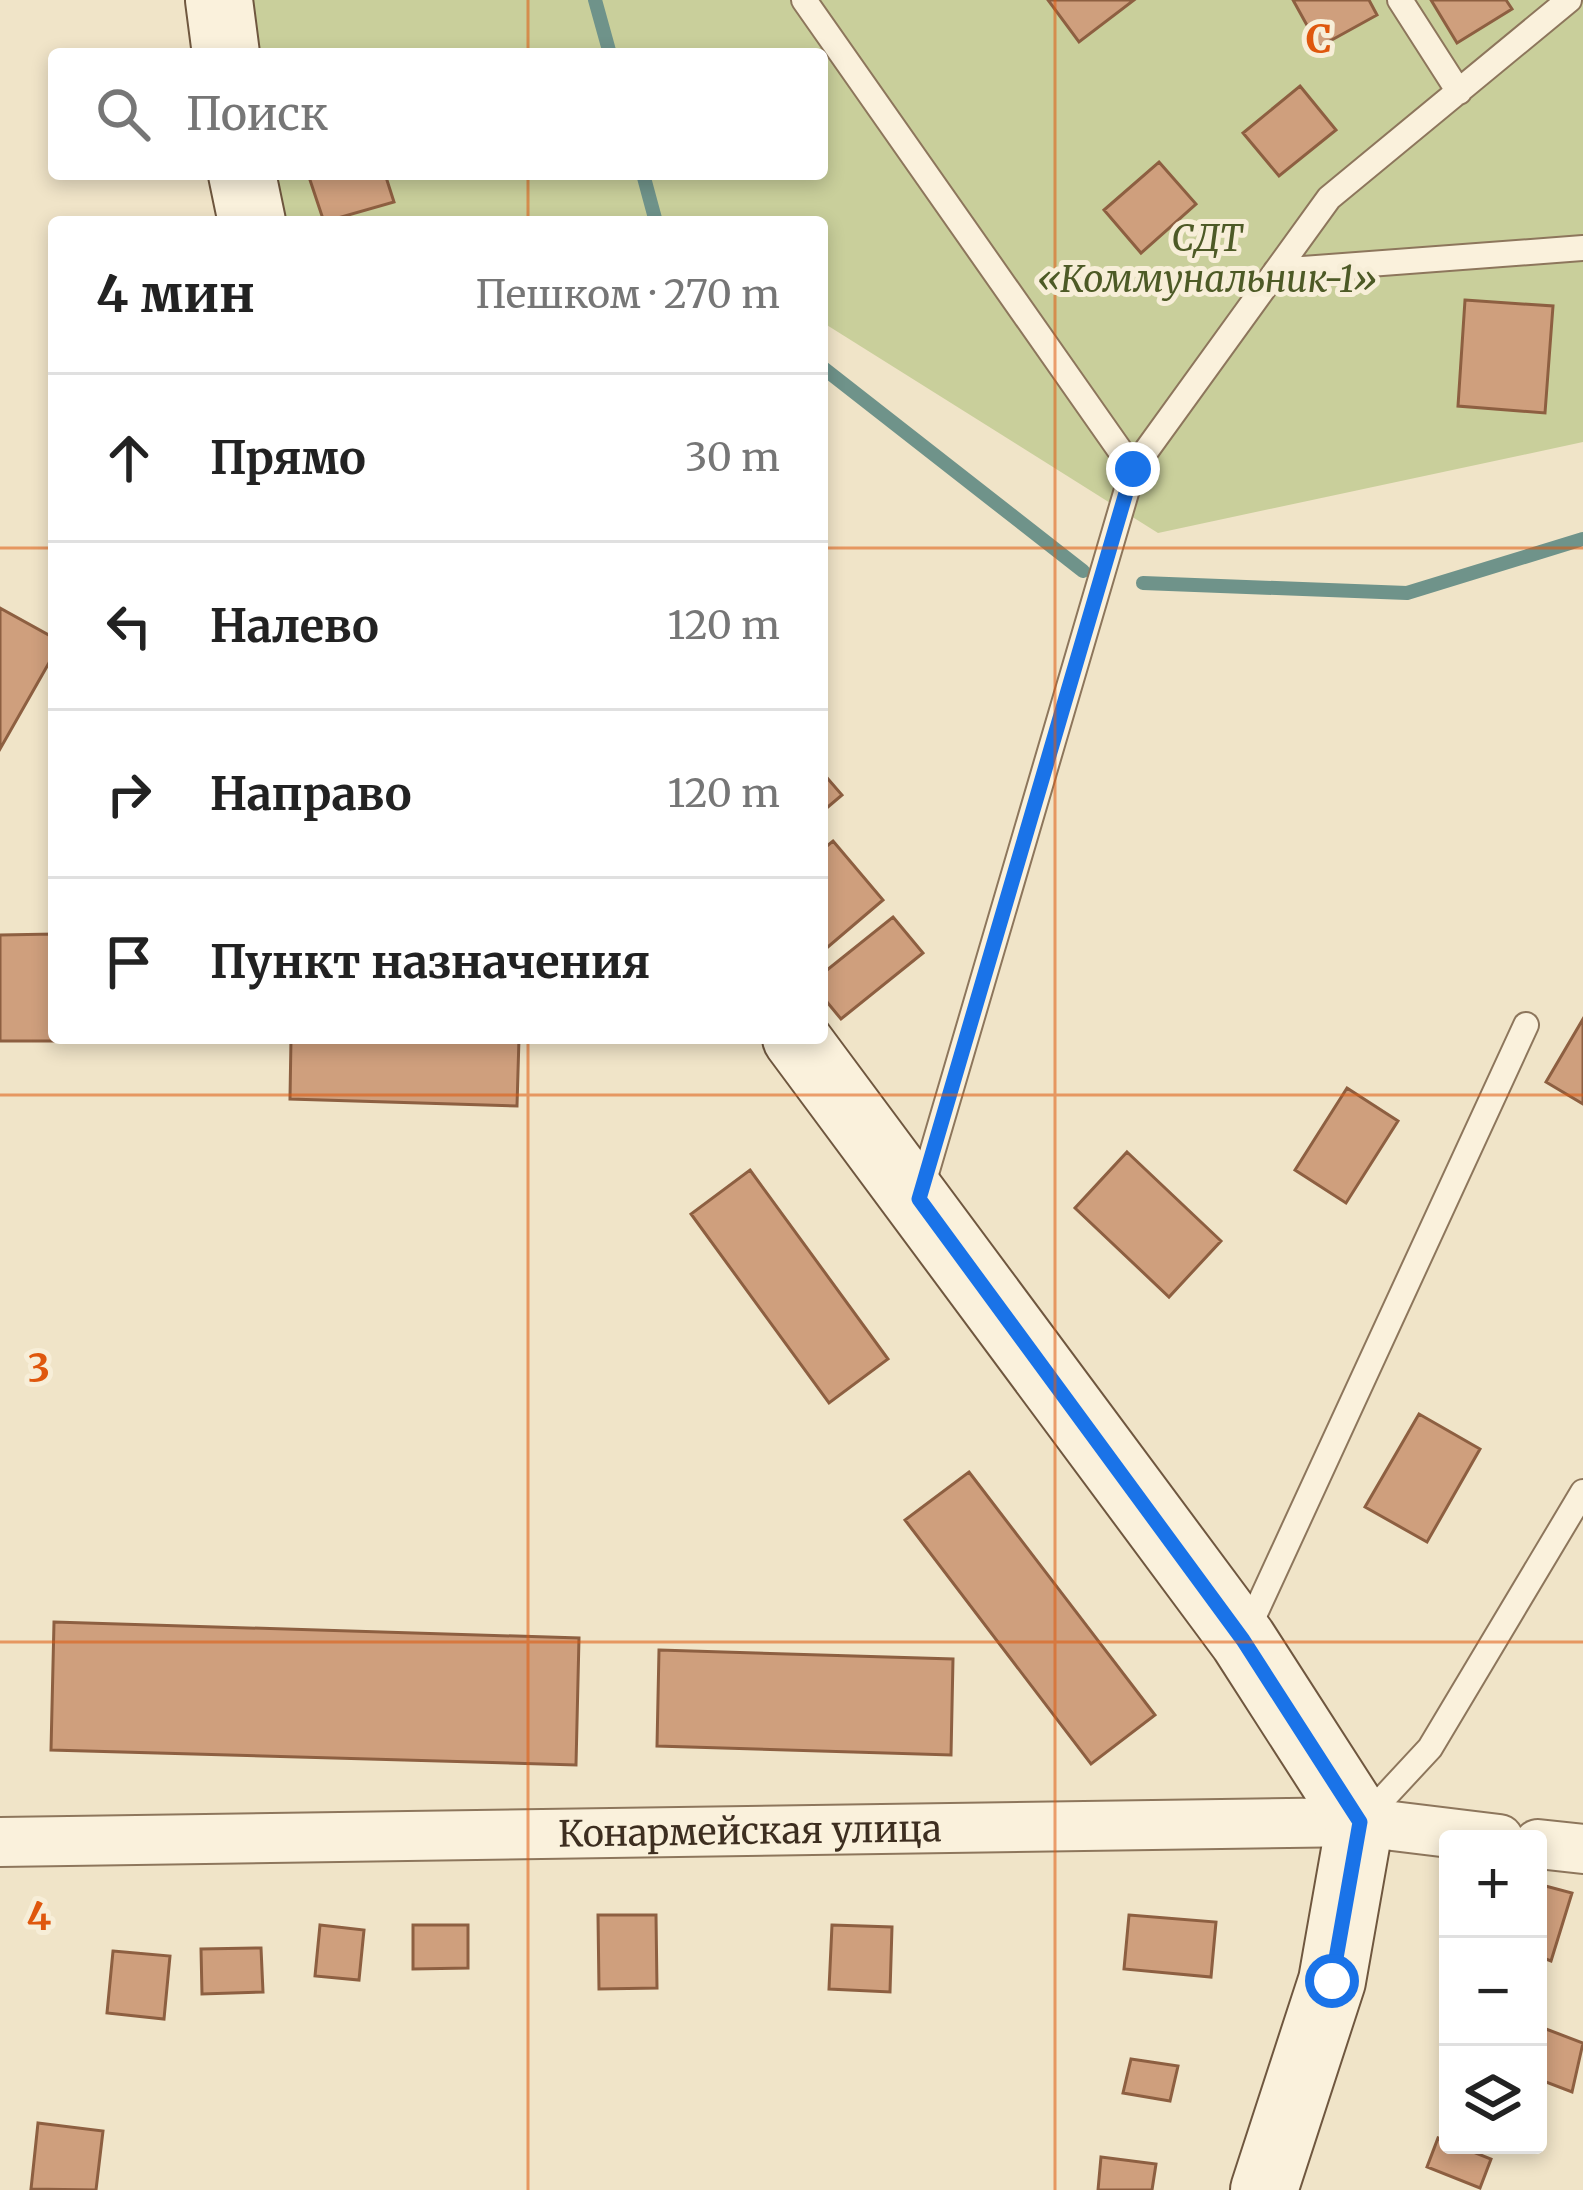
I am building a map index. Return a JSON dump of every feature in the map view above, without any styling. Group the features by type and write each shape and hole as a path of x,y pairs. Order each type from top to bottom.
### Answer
{"street":[{"path":"219,0 225,48"},
{"path":"243,180 251,216"},
{"path":"801,1044 1243,1640 1360,1822 1332,1981 1264,2190"},
{"name":"Конармейская улица","path":"0,1841 1360,1822 1439,1832"},
{"path":"1547,1845 1583,1849"}],"lane":[{"path":"804,0 1133,469"},
{"path":"1400,0 1459,92"},
{"path":"919,1199 1133,469 1329,197 1570,0"},
{"path":"1276,272 1583,248"},
{"path":"1243,1640 1526,1025"},
{"path":"1360,1822 1430,1748 1583,1492"}],"green space":[{"name":"СДТ «Коммунальник-1»","path":"237,0 1583,0 1583,442 1158,533 828,326 828,216 272,216 261,180 828,180 828,48 243,48"}],"building":[{"path":"1048,0 1134,0 1079,42"},
{"path":"1293,0 1369,0 1377,15 1319,47"},
{"path":"1431,0 1506,0 1512,9 1457,43"},
{"path":"1300,86 1336,130 1279,176 1243,133"},
{"path":"1159,162 1196,204 1141,253 1104,210"},
{"path":"310,180 387,180 394,202 345,216 322,216"},
{"path":"1465,300 1553,306 1545,413 1458,406"},
{"path":"0,608 48,635 48,665 0,749"},
{"path":"828,779 842,795 828,807"},
{"path":"833,841 883,900 828,947 828,845"},
{"path":"893,917 923,953 841,1019 828,1003 828,969"},
{"path":"48,934 48,1041 0,1041 0,935"},
{"path":"1583,1019 1583,1104 1546,1082"},
{"path":"291,1044 519,1044 517,1106 290,1099"},
{"path":"1347,1088 1398,1121 1346,1203 1295,1170"},
{"path":"1127,1152 1221,1241 1169,1297 1075,1208"},
{"path":"750,1170 888,1359 829,1403 691,1214"},
{"path":"1419,1414 1480,1449 1427,1542 1365,1507"},
{"path":"969,1472 1155,1715 1091,1764 905,1520"},
{"path":"54,1622 579,1638 576,1765 51,1750"},
{"path":"659,1650 953,1659 951,1755 657,1746"},
{"path":"1547,1886 1572,1893 1551,1961 1547,1959"},
{"path":"598,1915 656,1915 657,1988 599,1989"},
{"path":"1129,1915 1216,1922 1211,1977 1124,1969"},
{"path":"320,1925 364,1930 359,1980 315,1976"},
{"path":"413,1925 468,1925 468,1968 413,1969"},
{"path":"832,1925 892,1927 890,1992 829,1989"},
{"path":"261,1948 263,1992 202,1994 201,1949"},
{"path":"113,1951 170,1956 164,2019 107,2013"},
{"path":"1547,2029 1583,2043 1572,2092 1547,2082"},
{"path":"1131,2059 1178,2066 1170,2101 1123,2093"},
{"path":"38,2123 103,2131 96,2190 31,2189"},
{"path":"1438,2138 1439,2154 1478,2154 1491,2159 1480,2188 1427,2167"},
{"path":"1101,2157 1156,2164 1152,2190 1098,2190"}],"waterway":[{"path":"595,0 608,48"},
{"path":"645,180 654,216"},
{"path":"828,372 1083,571"},
{"path":"1143,583 1407,593 1583,539"}],"route":[{"path":"1133,469 919,1199 1243,1640 1360,1822 1332,1981"}]}
